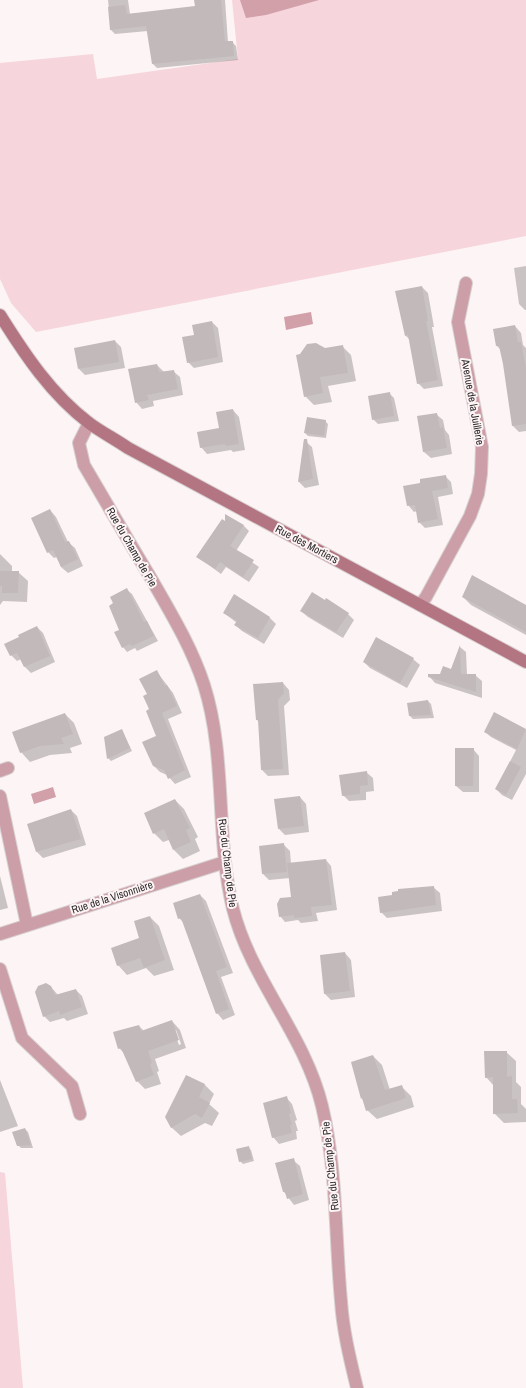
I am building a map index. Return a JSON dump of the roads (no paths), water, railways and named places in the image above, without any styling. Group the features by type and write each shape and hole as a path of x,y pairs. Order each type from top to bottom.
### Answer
{"street":[{"name":"Avenue de la Juillerie","path":"420,604 426,597 470,516 478,494 481,474 482,447 458,322 466,283"},
{"name":"Rue des Mortiers","path":"0,315 32,366 55,392 89,423 128,448 526,662"},
{"name":"Rue du Champ de Pie","path":"89,423 79,443 84,465 168,609 192,654 205,687 215,737 225,862 233,910 247,947 269,991 295,1036 311,1071 322,1104 329,1141 341,1304 347,1350 357,1388"},
{"path":"0,796 27,925"},
{"name":"Rue de la Visonnière","path":"0,934 225,862"},
{"path":"0,969 22,1038 72,1086 80,1114"}]}
